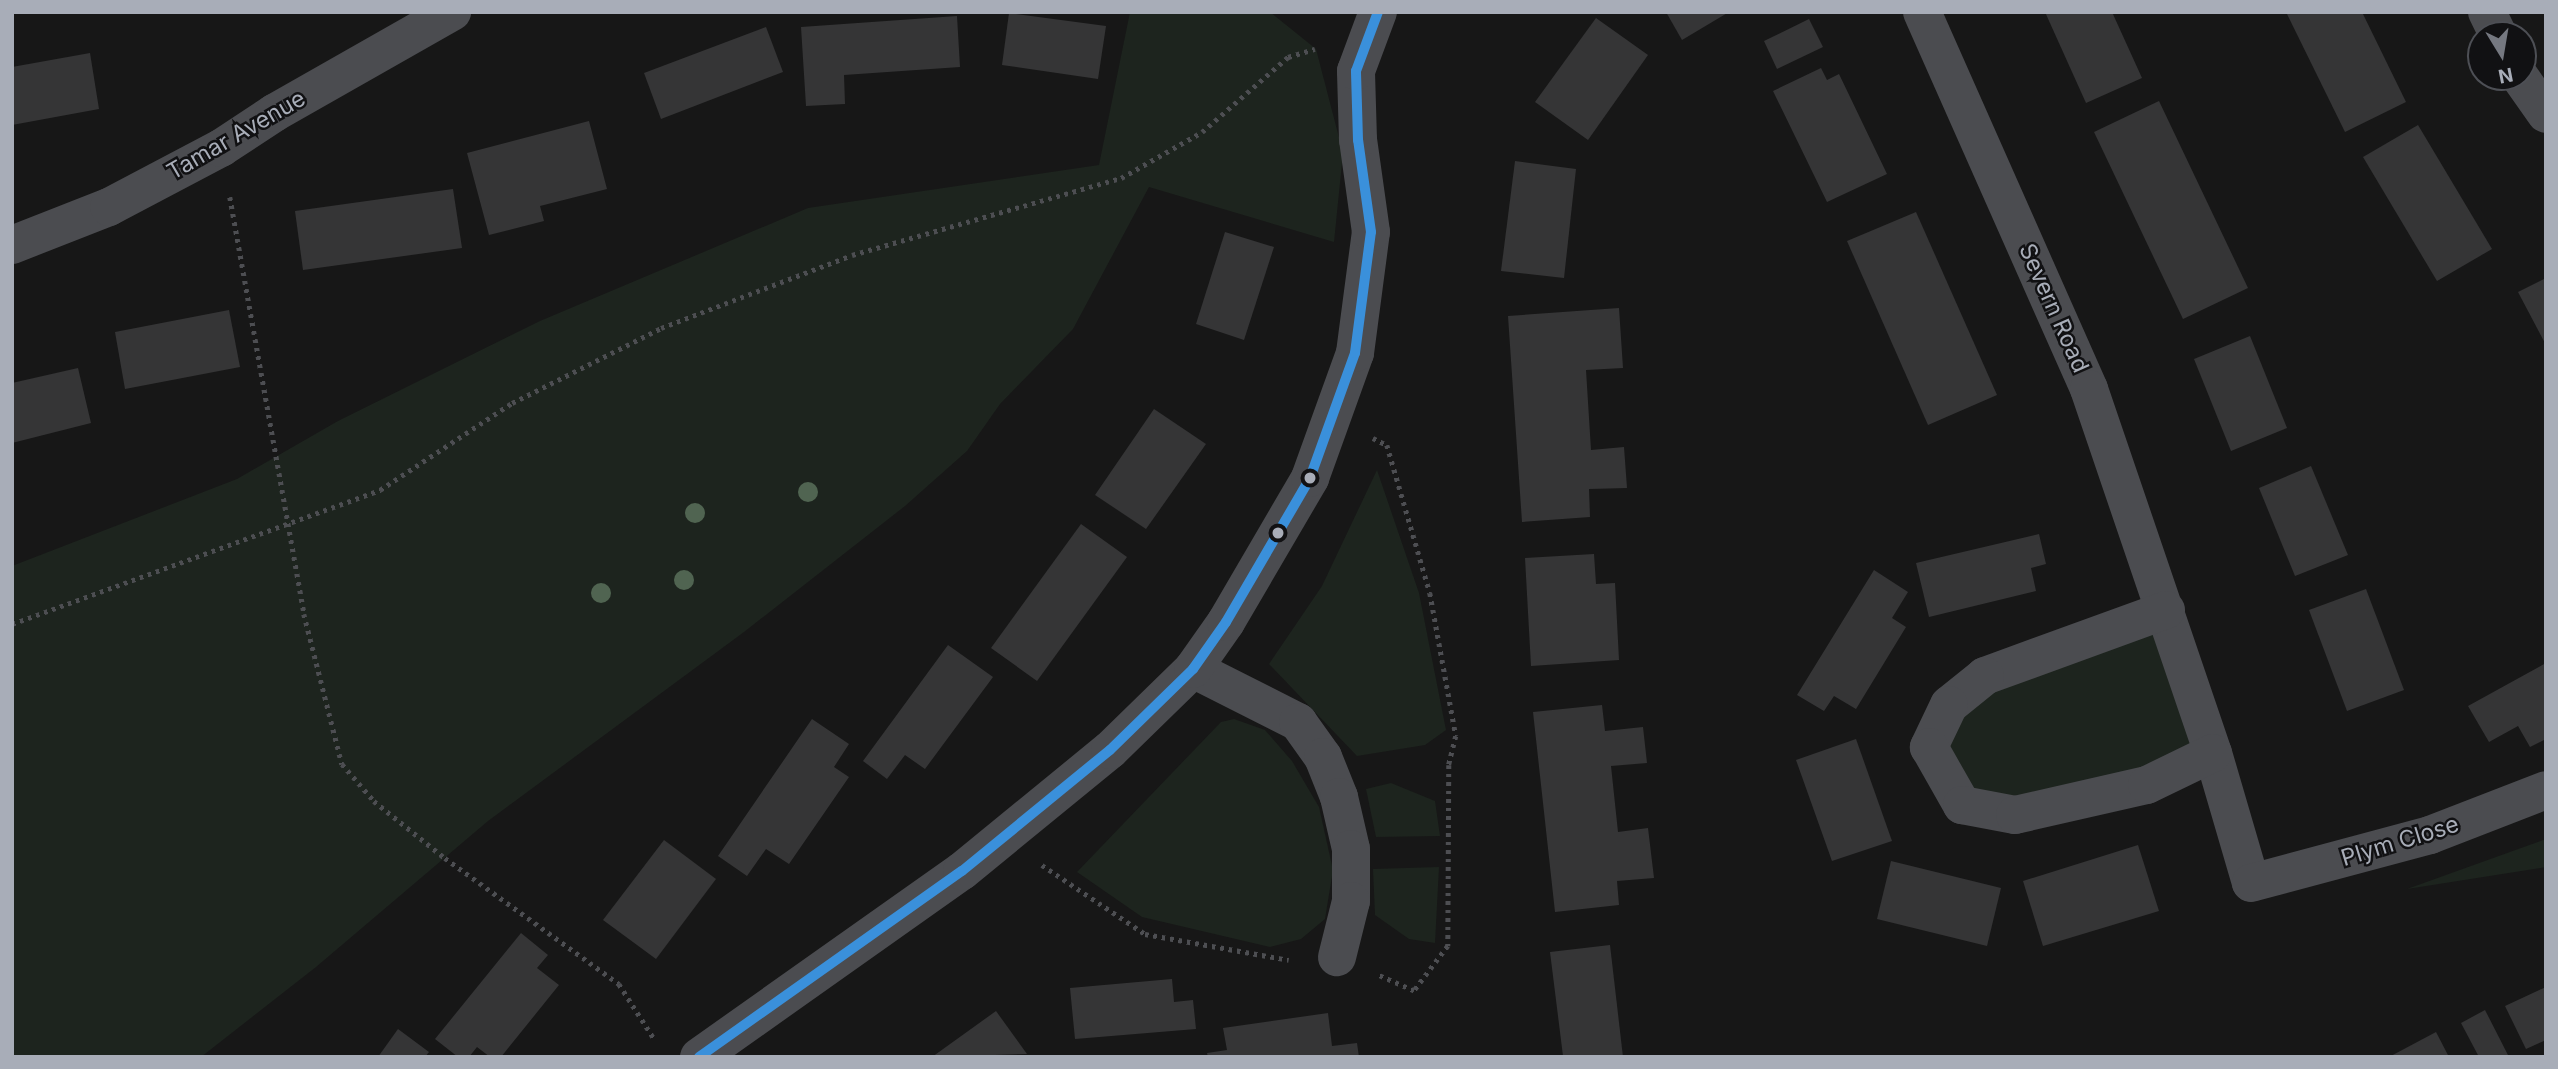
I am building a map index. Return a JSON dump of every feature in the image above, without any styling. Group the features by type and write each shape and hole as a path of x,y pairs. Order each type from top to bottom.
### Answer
{"street":[{"name":"Tamar Avenue","path":"12,245 108,206 221,148 285,106 452,12"},
{"name":"Severn Road","path":"1922,12 2090,389 2213,753 2251,883"},
{"path":"699,1057 962,871 1111,750 1193,669 1310,478 1354,353 1371,232 1359,141 1356,71 1372,14"},
{"path":"2530,91 2546,114"},
{"path":"2166,610 1986,676 1949,705 1929,747 1962,805 2015,815 2147,785 2213,753"},
{"path":"1193,669 1298,722 1323,757 1339,797 1351,849 1351,901 1337,957"},
{"name":"Plym Close","path":"2251,883 2430,835 2546,790"}],"path":[{"path":"12,624 288,526 380,490 512,403 661,328 852,255 1121,178 1202,132 1288,57 1316,49 1372,14"},
{"path":"221,148 304,614 342,764 374,801 435,850 619,984 658,1046"}],"shaded area":[{"path":"1130,12 1270,12 1316,49 1343,153 1334,242 1149,187 1073,329 1000,404 967,451 905,506 744,632 488,821 316,967 201,1057 12,1057 12,566 237,479 338,421 540,321 808,208 1099,165"},
{"path":"1377,470 1419,593 1446,730 1425,745 1357,756 1269,664 1322,586"},
{"path":"2166,610 2213,753 2015,815 1945,780 1949,705"},
{"path":"1234,719 1265,730 1292,761 1319,807 1333,870 1325,919 1301,939 1270,947 1142,917 1077,872 1221,722"},
{"path":"1391,783 1435,801 1440,836 1376,837 1366,789"},
{"path":"2546,839 2546,867 2407,889"},
{"path":"1439,867 1435,943 1409,939 1375,915 1373,869"}],"building":[{"path":"1666,12 1729,12 1682,40"},
{"path":"2045,12 2112,12 2142,78 2086,103"},
{"path":"2286,12 2362,12 2406,102 2345,132"},
{"path":"1009,13 1106,26 1098,79 1002,65"},
{"path":"957,16 960,67 844,75 845,104 806,106 801,27"},
{"path":"1596,18 1648,55 1588,140 1535,102"},
{"path":"1809,19 1823,47 1777,69 1764,41"},
{"path":"766,27 783,72 661,119 644,73"},
{"path":"90,53 99,109 12,125 12,67"},
{"path":"1821,68 1827,80 1839,74 1887,174 1827,202 1773,91"},
{"path":"2159,101 2248,288 2183,319 2094,132"},
{"path":"589,121 607,189 540,206 544,221 489,235 467,153"},
{"path":"2418,125 2492,249 2437,281 2363,157"},
{"path":"1515,161 1576,169 1564,278 1501,271"},
{"path":"453,189 462,248 303,270 295,211"},
{"path":"1916,212 1997,395 1928,425 1847,241"},
{"path":"1225,232 1274,247 1244,340 1196,324"},
{"path":"2546,278 2546,345 2518,292"},
{"path":"1619,308 1623,368 1586,370 1591,450 1624,447 1627,488 1589,489 1590,517 1522,522 1508,316"},
{"path":"229,310 240,367 125,389 115,332"},
{"path":"2250,336 2287,428 2231,451 2194,359"},
{"path":"78,368 91,423 12,443 12,383"},
{"path":"1154,409 1206,444 1146,529 1095,495"},
{"path":"2311,466 2348,555 2295,576 2259,488"},
{"path":"1081,524 1127,557 1037,681 991,648"},
{"path":"2039,534 2046,564 2031,568 2036,591 1929,617 1916,563"},
{"path":"1594,554 1596,584 1615,583 1619,660 1531,666 1525,558"},
{"path":"1874,570 1908,592 1892,618 1906,627 1856,709 1834,696 1824,711 1797,695"},
{"path":"2366,589 2404,690 2347,711 2309,610"},
{"path":"948,645 993,677 925,769 905,755 887,779 863,761"},
{"path":"2546,663 2546,739 2530,747 2518,726 2489,742 2468,706"},
{"path":"1602,705 1605,731 1643,727 1647,763 1611,766 1618,832 1648,828 1654,878 1617,881 1619,905 1555,912 1533,712"},
{"path":"812,719 849,744 834,767 849,777 789,864 766,849 747,876 718,856"},
{"path":"1856,739 1892,841 1832,861 1796,760"},
{"path":"664,840 716,879 656,959 603,920"},
{"path":"2138,845 2159,911 2043,946 2023,881"},
{"path":"1891,861 2001,888 1987,946 1877,919"},
{"path":"521,933 548,955 537,968 559,985 501,1057 490,1057 477,1047 469,1057 458,1057 435,1039"},
{"path":"1610,945 1623,1057 1563,1056 1550,952"},
{"path":"1172,979 1174,1002 1193,1000 1196,1029 1075,1039 1070,988"},
{"path":"2546,987 2546,1040 2526,1049 2505,1006"},
{"path":"2485,1010 2509,1057 2479,1057 2461,1023"},
{"path":"996,1011 1027,1054 932,1057"},
{"path":"1328,1013 1332,1046 1357,1043 1359,1057 1208,1057 1207,1053 1227,1050 1223,1028"},
{"path":"398,1029 429,1052 425,1057 378,1057"},
{"path":"2436,1032 2449,1057 2389,1057"}],"transit line":[{"path":"699,1057 962,871 1110,750 1193,669 1226,622 1310,478 1355,353 1371,232 1358,140 1356,71 1378,12"}]}
